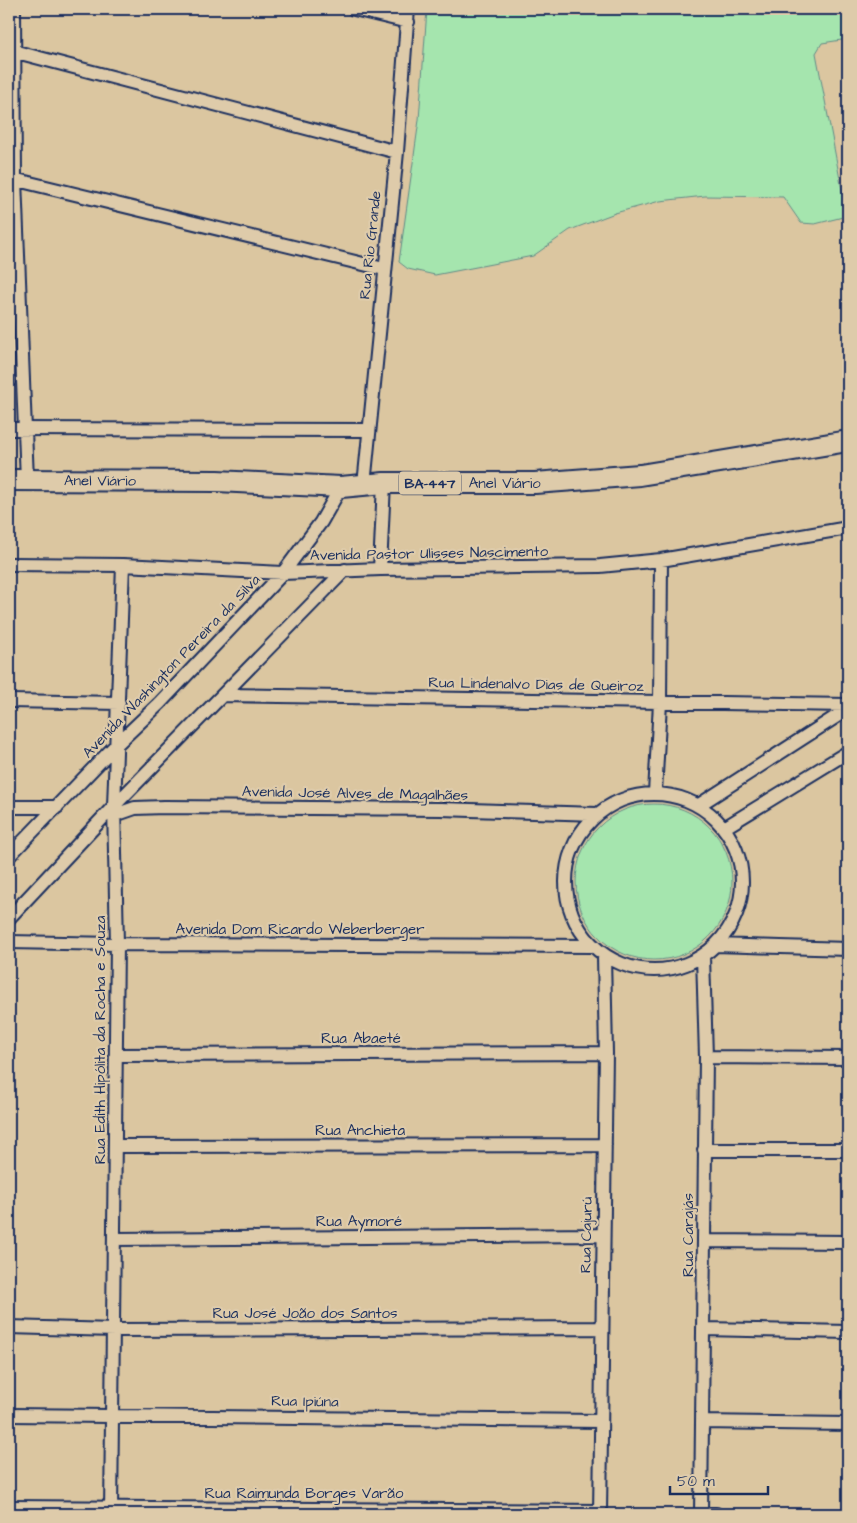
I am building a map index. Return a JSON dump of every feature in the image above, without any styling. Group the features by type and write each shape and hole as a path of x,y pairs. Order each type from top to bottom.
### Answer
{"main road":[{"name":"Anel Viário","path":"18,480 217,481 341,487 384,483 535,483 640,475 848,441"}],"street":[{"path":"14,9 11,50 12,179 25,429 18,480"},
{"path":"354,9 408,22"},
{"name":"Rua Rio Grande","path":"364,485 397,152 408,9"},
{"path":"11,50 397,152"},
{"path":"12,179 384,269"},
{"path":"9,429 369,430"},
{"path":"380,569 384,483"},
{"name":"Avenida Washington Pereira da Silva","path":"9,856 116,745 160,703 283,573 322,522 341,487"},
{"name":"Avenida Pastor Ulisses Nascimento","path":"9,564 123,565 283,573 380,569 600,566 661,560 848,528"},
{"path":"655,793 660,702 661,560"},
{"name":"Rua Edith Hipólita da Rocha e Souza","path":"111,1511 114,1415 117,1055 114,811 123,565"},
{"path":"9,918 345,570"},
{"name":"Rua Lindenalvo Dias de Queiroz","path":"223,696 848,705"},
{"path":"9,701 119,703"},
{"path":"699,805 848,709"},
{"path":"724,828 847,757"},
{"path":"655,793 678,796 699,805 713,815 724,828 739,856 742,888 734,919 716,945 704,956 675,968 651,971 627,967 604,956 592,946 576,926 570,911 565,879 573,847 580,832 597,814 614,802 634,795 655,793"},
{"path":"9,807 57,806"},
{"name":"Avenida José Alves de Magalhães","path":"114,811 164,807 441,809 597,814"},
{"name":"Avenida Dom Ricardo Weberberger","path":"9,942 592,946"},
{"path":"716,945 848,949"},
{"name":"Rua Cajurú","path":"600,1513 602,1236 606,1054 604,956"},
{"name":"Rua Carajás","path":"701,1514 706,1057 704,956"},
{"name":"Rua Abaeté","path":"117,1055 606,1054"},
{"path":"706,1057 848,1058"},
{"name":"Rua Anchieta","path":"116,1146 604,1145"},
{"path":"704,1150 848,1150"},
{"name":"Rua Aymoré","path":"115,1239 602,1236"},
{"path":"704,1241 848,1242"},
{"name":"Rua José João dos Santos","path":"9,1327 114,1330 602,1328"},
{"path":"704,1329 848,1332"},
{"name":"Rua Ipiúna","path":"9,1415 600,1421"},
{"path":"702,1422 848,1424"},
{"name":"Rua Raimunda Borges Varão","path":"9,1507 111,1511 600,1513"},
{"path":"701,1514 716,1514"}],"green space":[{"path":"427,9 848,9 848,39 822,43 816,53 846,211 843,217 815,224 801,223 783,197 705,196 660,201 615,213 570,230 533,256 435,275 408,269 399,262 419,120"},
{"path":"654,804 684,810 697,817 709,827 719,839 726,852 732,882 726,912 719,925 709,937 697,947 684,954 654,960 624,954 611,947 599,937 589,925 582,912 576,882 582,852 589,839 599,827 611,817 624,810"}]}
